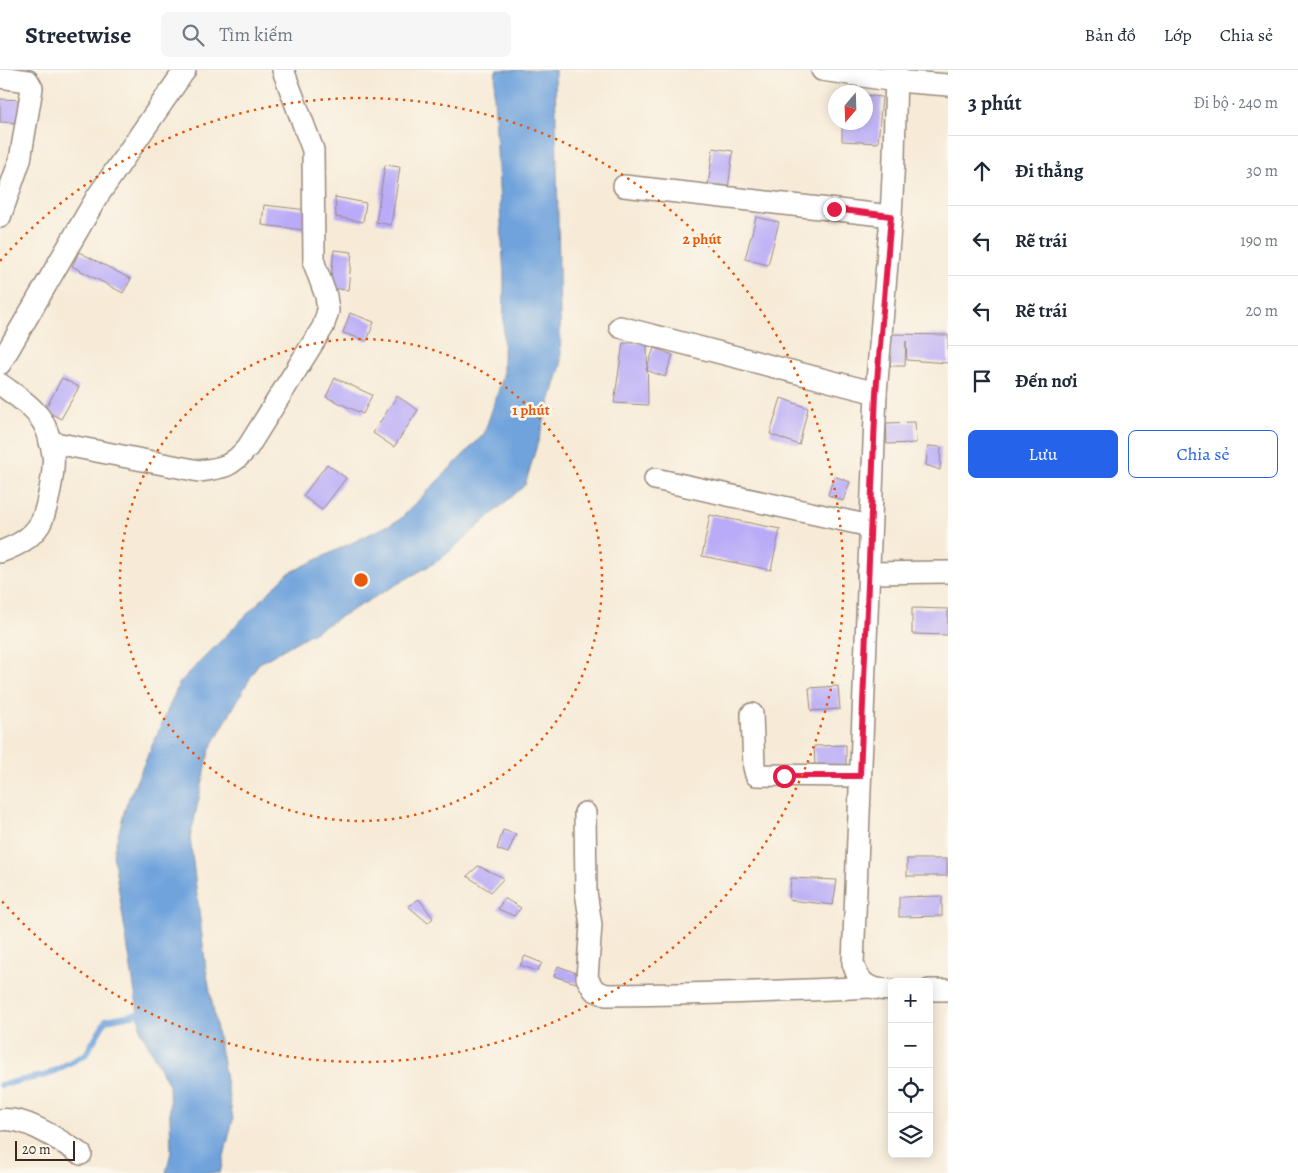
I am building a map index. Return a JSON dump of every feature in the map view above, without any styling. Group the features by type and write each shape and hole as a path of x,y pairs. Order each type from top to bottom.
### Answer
{"street":[{"path":"0,364 97,198 185,70"},
{"path":"50,442 199,471 221,469 237,460 248,447 323,327 328,311 326,296 314,263 313,150 284,70"},
{"path":"822,70 896,76 948,85"},
{"path":"869,987 856,976 853,964 876,393 891,216 896,76"},
{"path":"0,217 20,160 32,88 28,81 8,78"},
{"path":"624,186 891,216"},
{"path":"620,328 876,393"},
{"path":"0,384 37,413 47,432 53,456 46,505 40,524 30,536 18,545 0,552"},
{"path":"655,479 870,526"},
{"path":"868,573 948,572"},
{"path":"752,714 756,775 860,776"},
{"path":"585,813 586,892 591,925 587,978 594,990 606,995 716,994 869,987 888,989"},
{"path":"933,990 948,990"},
{"path":"0,1120 6,1119 38,1127 81,1154"}],"water":[{"path":"496,70 555,70 561,365 525,485 441,559 258,664 210,749 190,838 206,969 233,1119 220,1173 166,1173 171,1152 169,1085 141,1031 113,854 126,805 180,682 287,574 399,520 484,434 503,377 504,278 494,96"}],"building":[{"path":"873,96 882,97 878,143 842,141 842,130 873,130"},
{"path":"0,99 22,100 21,123 0,122"},
{"path":"713,148 733,151 728,189 708,186"},
{"path":"385,165 400,167 391,225 376,222"},
{"path":"335,197 366,203 363,222 336,217"},
{"path":"264,205 307,210 304,230 262,225"},
{"path":"756,217 779,222 768,265 745,259"},
{"path":"334,250 352,252 348,290 330,288"},
{"path":"79,252 131,279 123,293 72,266"},
{"path":"350,313 374,322 367,341 343,333"},
{"path":"891,334 948,335 948,363 907,360 906,341 905,366 890,366"},
{"path":"623,343 647,343 648,405 614,403"},
{"path":"654,348 673,355 665,377 646,370"},
{"path":"62,378 79,387 61,419 45,410"},
{"path":"335,378 372,395 363,414 326,397"},
{"path":"397,396 418,410 394,447 373,433"},
{"path":"781,398 808,408 799,445 770,434"},
{"path":"915,422 916,443 887,444 886,423"},
{"path":"928,446 941,447 940,470 926,465"},
{"path":"327,464 346,478 322,510 303,496"},
{"path":"834,476 850,482 843,501 828,495"},
{"path":"710,515 780,529 771,570 702,556"},
{"path":"912,608 948,609 948,635 912,634"},
{"path":"838,686 840,709 811,711 809,688"},
{"path":"846,745 846,765 815,766 814,746"},
{"path":"503,830 516,834 508,853 497,849"},
{"path":"907,859 947,859 947,876 907,876"},
{"path":"478,866 504,878 491,892 467,876"},
{"path":"791,878 837,880 833,905 789,900"},
{"path":"942,896 942,916 899,917 899,897"},
{"path":"504,898 521,908 514,916 498,909"},
{"path":"419,899 433,918 428,923 408,906"},
{"path":"525,956 542,963 537,971 520,965"},
{"path":"558,966 579,974 576,983 554,976"}],"waterway":[{"path":"0,1085 47,1075 86,1054 106,1020 147,1012"}],"route":[{"path":"784,776 860,776 876,393 891,216 834,209"}]}
